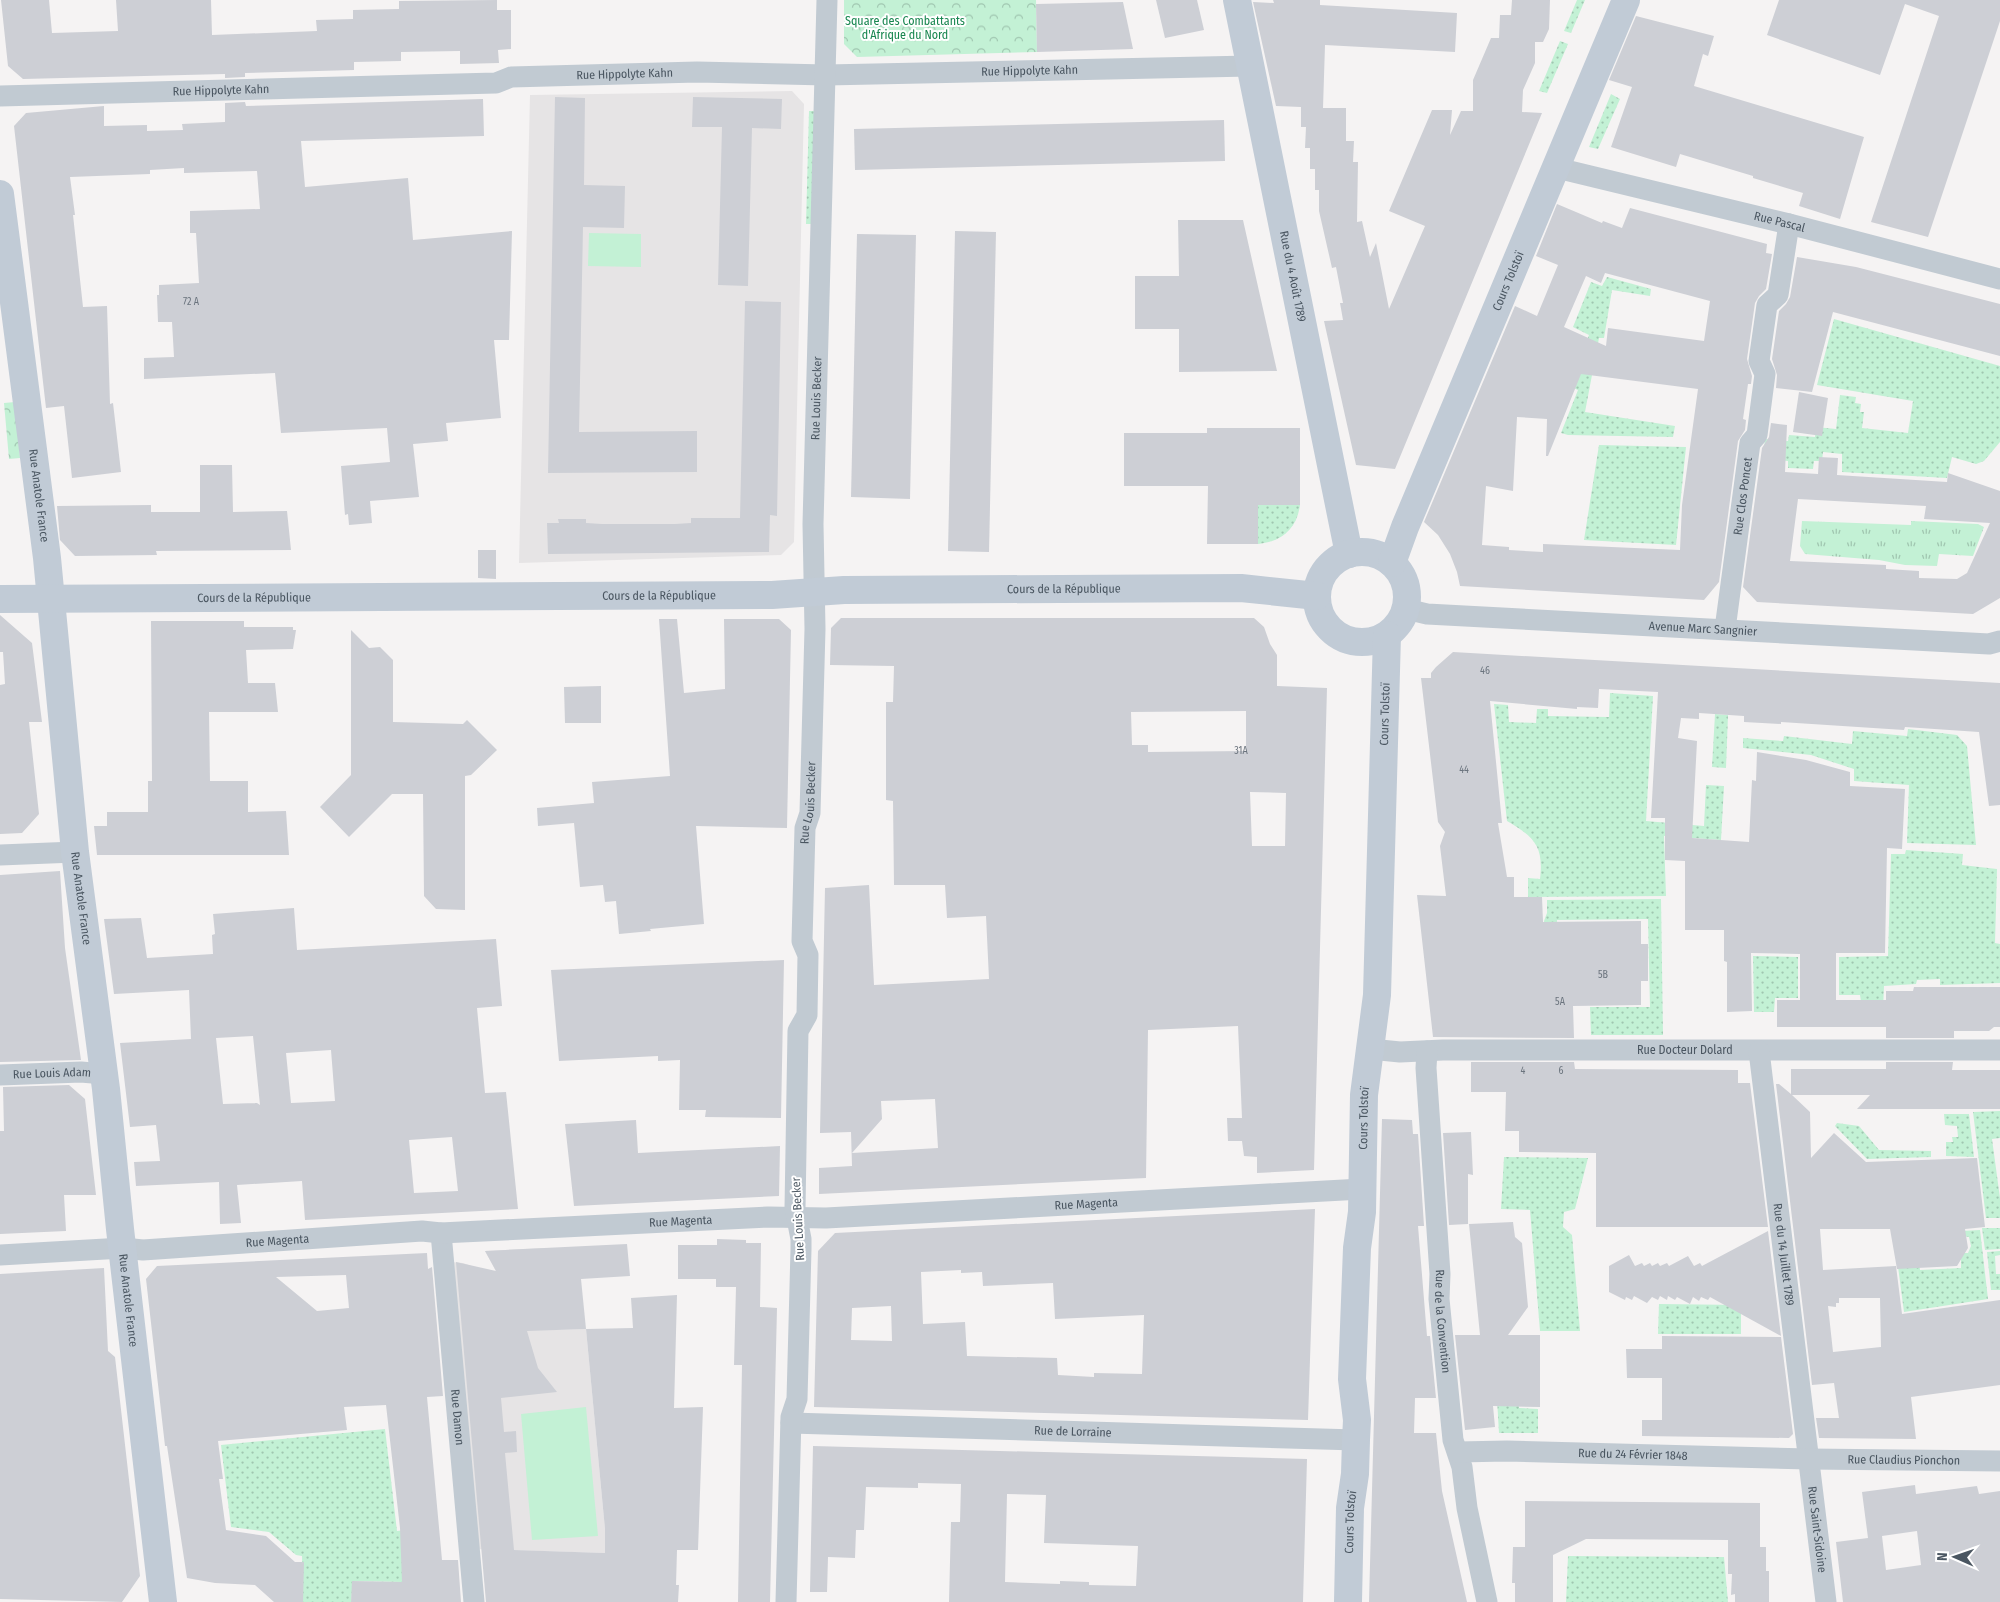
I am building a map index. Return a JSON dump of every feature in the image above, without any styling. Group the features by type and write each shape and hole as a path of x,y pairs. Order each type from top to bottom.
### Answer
{"street":[{"name":"Rue Louis Becker","path":"786,1602 791,1423 797,1399 801,1238 795,1200 798,1031 807,1015 808,955 802,941 805,828 810,813 815,629 813,524 827,0"},
{"name":"Rue du 4 Août 1789","path":"1237,0 1349,554"},
{"name":"Cours Tolstoï","path":"1392,563 1409,518 1626,0"},
{"name":"Rue Hippolyte Kahn","path":"0,96 496,83 511,77 625,73 715,71 826,75 1250,66"},
{"name":"Rue Pascal","path":"1557,168 1789,224 2000,279"},
{"name":"Rue Anatole France","path":"0,194 3,255 51,598 75,852 104,1074 164,1602"},
{"name":"Rue Clos Poncet","path":"1725,630 1750,443 1757,435 1765,374 1759,361 1767,305 1778,295 1789,224"},
{"path":"1368,552 1392,563 1400,573 1405,584 1407,597 1406,609 1395,628 1377,640 1362,642 1348,640 1339,636 1325,623 1320,615 1317,596 1323,575 1339,559 1349,554 1368,552"},
{"name":"Cours de la République","path":"0,599 772,595 814,591 1241,588 1317,596"},
{"name":"Avenue Marc Sangnier","path":"1406,609 1427,614 1989,644 2000,641"},
{"name":"Cours Tolstoï","path":"1348,1602 1350,1508 1355,1474 1357,1420 1352,1379 1357,1248 1362,1212 1364,1095 1377,995 1387,635"},
{"path":"0,856 75,852"},
{"name":"Rue Docteur Dolard","path":"1370,1049 1400,1052 2000,1050"},
{"name":"Rue de la Convention","path":"1427,1051 1426,1068 1440,1274 1439,1299 1453,1440 1462,1467 1467,1508 1485,1596"},
{"name":"Rue du 14 Juillet 1789","path":"1759,1051 1808,1459"},
{"name":"Rue Louis Adam","path":"0,1075 81,1072 104,1074"},
{"name":"Rue Magenta","path":"0,1255 123,1248 143,1250 422,1231 440,1233 768,1217 826,1218 1362,1189"},
{"name":"Rue Damon","path":"440,1233 474,1602"},
{"name":"Rue de Lorraine","path":"791,1423 1356,1440"},
{"name":"Rue du 24 Février 1848","path":"1458,1452 1507,1451 1808,1459"},
{"name":"Rue Claudius Pionchon","path":"1808,1459 2000,1461"},
{"name":"Rue Saint-Sidoine","path":"1808,1459 1826,1602"}],"shaded area":[{"path":"792,91 804,104 794,542 781,555 519,563 530,95"},
{"path":"544,1248 552,1330 586,1329 605,1529 605,1553 475,1549 450,1262 463,1263 498,1275 485,1251"}],"green space":[{"name":"Square des Combattants d'Afrique du Nord","path":"844,0 1036,0 1037,52 857,57 844,44"},
{"path":"1577,0 1585,0 1571,33 1564,31"},
{"path":"1560,41 1568,44 1547,93 1539,91"},
{"path":"1611,94 1620,99 1598,149 1589,147"},
{"path":"809,111 815,111 812,224 806,224"},
{"path":"589,233 641,234 641,267 588,266"},
{"path":"1607,277 1651,289 1650,296 1612,290 1604,338 1599,338 1585,412 1675,426 1673,437 1568,435 1561,433 1578,390 1569,386 1589,335 1573,327 1591,282 1602,286"},
{"path":"1834,319 2000,366 2000,442 1984,461 1976,464 1952,457 1947,478 1842,472 1842,454 1823,452 1822,461 1814,461 1813,469 1788,468 1788,461 1768,459 1759,496 1765,439 1788,441 1789,435 1815,437 1816,427 1836,429 1840,395 1856,397 1855,403 1861,404 1860,412 1864,412 1862,428 1908,433 1913,401 1817,385"},
{"path":"15,402 20,458 9,459 4,403"},
{"path":"1599,445 1686,447 1676,545 1584,540"},
{"path":"1258,505 1300,505 1295,521 1286,533 1274,540 1258,544"},
{"path":"1802,521 1911,525 1911,521 1978,524 1984,527 1973,556 1939,554 1937,566 1905,565 1879,560 1805,554 1800,546"},
{"path":"1610,693 1653,696 1646,821 1704,826 1706,785 1724,786 1721,840 1664,836 1666,896 1528,897 1528,878 1540,879 1540,858 1535,844 1530,838 1507,821 1494,704 1508,705 1509,722 1536,723 1537,709 1548,709 1548,716 1609,717"},
{"path":"1715,714 1728,715 1726,768 1712,767"},
{"path":"1908,729 1957,735 1967,746 1976,845 1907,843 1909,785 1854,781 1854,769 1811,755 1743,748 1743,738 1783,741 1784,736 1852,744 1853,731 1907,736"},
{"path":"1906,850 1963,854 1962,865 1997,869 1995,943 2000,944 2000,983 1940,985 1940,979 1917,980 1916,984 1884,986 1883,1009 1862,1008 1860,995 1839,995 1839,957 1888,956 1891,854 1905,854"},
{"path":"1661,899 1663,1035 1591,1035 1590,1007 1650,1007 1648,919 1557,920 1557,960 1546,986 1544,921 1547,913 1547,900"},
{"path":"1753,956 1798,957 1798,998 1775,998 1774,1012 1754,1012"},
{"path":"2000,1111 2000,1138 1992,1139 2000,1198 2000,1218 1986,1218 1973,1112"},
{"path":"1944,1114 1969,1114 1974,1157 1946,1156 1946,1142 1953,1142 1952,1137 1958,1137 1957,1126 1945,1125"},
{"path":"1837,1123 1859,1126 1879,1150 1931,1151 1931,1157 1867,1159 1835,1126"},
{"path":"1504,1157 1588,1158 1575,1209 1564,1212 1563,1227 1572,1235 1580,1331 1540,1331 1530,1210 1501,1209"},
{"path":"1982,1228 2000,1228 2000,1249 1985,1250"},
{"path":"1980,1230 1988,1299 1904,1312 1897,1259 1919,1258 1920,1270 1961,1268 1961,1253 1968,1253 1971,1246 1969,1237 1961,1236 1962,1231"},
{"path":"2000,1251 2000,1255 1995,1256 1996,1274 2000,1274 2000,1290 1991,1290 1987,1252"},
{"path":"1659,1304 1741,1305 1741,1334 1658,1334"},
{"path":"1520,1353 1519,1408 1538,1409 1538,1433 1499,1433 1496,1382"},
{"path":"586,1407 598,1536 532,1540 521,1414"},
{"path":"385,1429 397,1531 407,1530 402,1582 353,1581 351,1602 303,1602 302,1556 296,1555 269,1532 231,1527 221,1445"},
{"path":"1568,1556 1724,1557 1728,1602 1566,1602"}],"building":[{"path":"1,0 49,0 52,33 118,31 116,0 211,0 212,35 317,31 316,20 353,19 353,10 399,9 399,1 497,0 497,10 511,10 511,49 498,50 499,63 460,64 460,51 401,52 401,61 354,62 354,70 245,73 245,77 225,78 225,74 23,79 8,66"},
{"path":"1156,0 1197,0 1204,30 1165,38"},
{"path":"1273,0 1320,0 1320,5 1457,13 1455,52 1325,45 1323,108 1346,108 1346,141 1354,141 1353,162 1358,162 1357,222 1362,221 1370,257 1376,243 1389,309 1425,226 1389,211 1432,110 1452,110 1450,135 1461,111 1473,111 1473,80 1491,38 1499,38 1500,15 1511,15 1512,0 1550,0 1549,29 1543,42 1535,42 1535,63 1523,90 1522,112 1542,113 1395,469 1356,465 1324,321 1343,320 1340,303 1343,303 1336,267 1332,268 1319,211 1319,190 1315,190 1315,169 1310,169 1310,148 1305,148 1306,127 1301,127 1301,107 1276,106 1253,2 1274,3"},
{"path":"1779,0 2000,0 2000,21 1928,237 1871,222 1939,16 1905,4 1880,75 1767,35"},
{"path":"1123,2 1133,49 1037,52 1036,4"},
{"path":"1636,16 1714,36 1708,56 1703,54 1694,86 1864,137 1840,219 1799,206 1803,193 1753,178 1753,176 1680,154 1676,167 1611,147 1632,87 1609,80"},
{"path":"555,97 585,98 584,185 625,186 624,228 583,227 579,432 697,431 697,472 548,473"},
{"path":"693,97 782,99 781,129 752,128 748,286 718,285 722,127 692,127"},
{"path":"483,99 484,136 301,141 305,187 408,178 413,240 512,231 509,340 494,340 501,418 446,423 448,441 413,444 419,497 370,501 372,523 349,525 348,514 345,515 341,466 390,462 387,428 281,433 275,373 144,379 144,358 174,357 172,322 158,322 157,295 159,295 159,285 199,283 196,233 190,233 190,211 260,209 257,171 184,173 184,168 150,170 150,174 70,177 83,307 107,306 110,404 113,403 121,472 72,478 64,406 46,408 14,126 26,113 104,106 104,126 147,125 147,131 183,130 182,124 225,122 225,103 245,102 246,106"},
{"path":"1224,120 1225,161 855,170 854,129"},
{"path":"1557,204 1602,223 1603,221 1622,228 1630,208 1767,244 1766,253 1772,254 1766,289 1755,303 1747,359 1752,376 1751,384 1748,384 1743,419 1746,420 1745,430 1738,441 1719,582 1704,600 1460,586 1450,554 1438,535 1424,522 1515,306 1537,316 1558,265 1536,256","holes":["1605,273 1710,301 1704,341 1608,328 1606,346 1564,327 1586,276 1601,283","1581,374 1698,389 1682,505 1680,550 1543,544 1543,552 1509,550 1509,547 1482,545 1486,486 1513,491 1517,417 1547,419 1546,456 1548,456"]},
{"path":"1178,220 1243,220 1277,371 1179,372 1179,329 1135,329 1135,276 1179,276"},
{"path":"955,231 996,232 989,552 948,551"},
{"path":"857,234 916,235 910,499 851,497"},
{"path":"1797,257 1856,267 2000,304 2000,356 1833,312 1812,392 1776,388 1777,375 1772,359 1779,311 1790,297"},
{"path":"745,301 781,302 777,516 770,515 769,552 548,554 547,523 559,523 558,519 586,519 586,523 602,524 675,524 691,523 691,518 740,518"},
{"path":"1799,392 1828,398 1822,436 1793,432"},
{"path":"1771,423 1787,425 1785,472 1818,474 1819,457 1838,458 1837,475 1947,482 1948,473 2000,491 2000,598 1973,614 1757,602 1743,587 1762,448 1769,437","holes":["1798,499 1926,506 1924,519 1990,523 1967,573 1957,579 1919,578 1919,571 1886,569 1886,565 1790,561"]},
{"path":"1207,428 1300,428 1300,505 1258,505 1258,544 1207,544 1208,486 1124,486 1124,433 1207,433"},
{"path":"200,465 232,465 233,512 287,511 291,550 156,551 157,555 75,556 60,540 57,506 151,505 151,512 200,512"},
{"path":"478,550 496,550 496,579 478,578"},
{"path":"0,615 32,643 42,722 29,722 39,814 22,833 0,834 0,685 5,684 3,652 0,652"},
{"path":"841,618 1254,618 1264,627 1270,644 1277,655 1277,686 1327,688 1314,1170 1257,1173 1257,1157 1244,1156 1242,1141 1228,1141 1227,1118 1242,1118 1238,1026 1148,1030 1146,1178 819,1194 819,1168 852,1166 851,1132 820,1133 825,888 869,885 874,985 989,979 986,916 947,918 945,885 894,885 893,801 886,800 886,702 893,702 894,666 830,665 831,628","holes":["1246,711 1246,751 1148,752 1148,745 1132,745 1131,712","1250,792 1286,793 1285,846 1252,846","935,1099 938,1148 852,1153 882,1119 881,1101"]},
{"path":"659,619 677,619 684,693 725,689 724,619 779,619 791,630 787,828 696,826 704,924 619,934 616,901 605,902 603,885 580,887 574,823 538,826 537,808 594,803 592,782 670,776"},
{"path":"151,621 244,621 244,627 293,627 293,630 296,630 293,649 246,650 248,683 275,683 278,712 209,712 210,781 248,781 248,812 286,811 289,855 97,855 94,826 107,826 107,812 148,812 148,781 152,781"},
{"path":"351,630 369,648 380,647 393,660 393,722 463,724 467,720 497,750 471,775 465,776 465,910 436,909 424,896 423,794 392,794 349,837 320,807 351,775"},
{"path":"1453,652 2000,683 2000,805 1989,806 1979,732 1905,727 1904,730 1781,722 1781,724 1744,722 1744,716 1699,713 1699,719 1681,718 1678,738 1697,741 1692,838 1749,842 1752,780 1756,781 1757,752 1806,760 1850,772 1850,786 1905,789 1902,849 1887,848 1885,953 1836,953 1836,1000 1886,1000 1886,991 1913,991 1914,987 2000,987 2000,1027 1994,1027 1989,1031 1954,1031 1954,1038 1886,1038 1886,1027 1777,1027 1777,1000 1800,1000 1800,954 1751,953 1752,1011 1727,1012 1727,962 1724,961 1724,930 1685,930 1685,861 1665,860 1665,818 1651,818 1658,692 1599,689 1598,708 1577,707 1577,709 1490,701 1502,823 1498,823 1507,877 1514,877 1514,897 1542,897 1543,922 1641,921 1641,944 1648,944 1648,981 1641,981 1641,1005 1573,1006 1574,1038 1433,1037 1417,895 1446,896 1440,846 1445,832 1438,822 1421,678 1431,678 1431,673 1436,667"},
{"path":"601,686 601,723 565,723 564,687"},
{"path":"60,871 65,948 81,1060 0,1062 0,875"},
{"path":"294,908 297,950 496,939 502,1006 477,1008 485,1093 506,1092 518,1209 305,1220 302,1181 237,1185 241,1223 220,1224 219,1182 136,1186 134,1162 160,1161 156,1125 130,1127 120,1043 191,1039 189,990 114,994 104,919 141,918 147,958 213,954 212,935 215,934 213,914","holes":["253,1036 260,1105 257,1103 223,1104 216,1038","331,1050 335,1101 291,1103 286,1053","452,1137 458,1191 414,1193 409,1140"]},
{"path":"784,960 781,1118 705,1117 706,1110 679,1110 680,1060 658,1061 658,1056 559,1061 551,970"},
{"path":"1471,1062 1574,1062 1575,1069 1738,1070 1738,1083 1750,1083 1768,1227 1596,1227 1596,1153 1519,1152 1519,1131 1505,1131 1506,1092 1471,1092"},
{"path":"1886,1062 1953,1062 1952,1070 2000,1070 2000,1109 1857,1109 1870,1095 1792,1095 1810,1112 1811,1158 1834,1133 1866,1162 1977,1158 1985,1227 1965,1229 1968,1248 1957,1266 1897,1269 1890,1229 1820,1229 1823,1270 1896,1266 1902,1314 2000,1300 2000,1385 1911,1397 1916,1439 1819,1438 1816,1418 1839,1418 1834,1383 1812,1385 1776,1084 1779,1084 1791,1094 1791,1069 1886,1069","holes":["1839,1298 1880,1298 1881,1347 1833,1352 1828,1306 1836,1307 1836,1303 1839,1303"]},
{"path":"69,1085 85,1099 96,1195 64,1195 66,1231 0,1234 0,1131 4,1131 3,1087"},
{"path":"1382,1119 1412,1120 1413,1134 1418,1134 1424,1226 1418,1226 1427,1336 1430,1336 1436,1398 1415,1398 1414,1433 1436,1433 1442,1491 1467,1602 1369,1602"},
{"path":"636,1120 638,1153 780,1146 779,1196 574,1206 565,1124"},
{"path":"1471,1132 1473,1175 1468,1174 1468,1224 1449,1225 1443,1133"},
{"path":"1315,1209 1308,1420 814,1407 818,1251 835,1233","holes":["961,1270 961,1273 982,1272 983,1286 1053,1283 1055,1319 1144,1315 1142,1374 1094,1373 1094,1377 1058,1375 1057,1358 967,1356 965,1322 923,1324 921,1272","891,1306 892,1341 851,1340 852,1308"]},
{"path":"1513,1222 1515,1237 1522,1243 1528,1307 1508,1335 1540,1335 1540,1407 1493,1406 1495,1427 1465,1430 1455,1335 1480,1335 1469,1224"},
{"path":"1768,1231 1781,1336 1710,1297 1708,1300 1701,1297 1699,1301 1693,1297 1690,1304 1677,1297 1675,1300 1668,1296 1667,1300 1660,1296 1658,1300 1652,1297 1647,1303 1634,1296 1632,1300 1626,1297 1625,1300 1609,1292 1609,1266 1629,1255 1635,1266 1642,1263 1644,1266 1650,1263 1652,1266 1658,1263 1660,1266 1667,1263 1669,1266 1688,1256 1694,1266 1700,1263 1702,1266"},
{"path":"717,1239 746,1240 746,1243 761,1243 760,1307 777,1308 770,1602 738,1602 742,1365 734,1365 736,1287 716,1287 716,1279 678,1279 678,1245 717,1245"},
{"path":"627,1244 630,1276 581,1279 586,1329 633,1328 631,1298 677,1295 674,1408 703,1407 698,1550 677,1550 676,1585 679,1585 678,1602 486,1602 456,1262 496,1271 485,1251","holes":["586,1329 605,1529 605,1553 514,1550 505,1453 517,1452 516,1431 504,1432 501,1398 557,1392 538,1368 527,1331"]},
{"path":"427,1253 428,1269 432,1267 443,1396 427,1397 442,1560 458,1560 461,1602 351,1602 352,1581 402,1582 400,1528 386,1405 344,1407 347,1430 218,1441 223,1479 219,1479 226,1530 266,1536 295,1562 304,1562 303,1602 274,1602 255,1585 215,1583 187,1578 167,1446 165,1446 146,1279 157,1266","holes":["346,1275 349,1308 317,1311 276,1277"]},
{"path":"104,1268 108,1351 115,1357 140,1576 122,1602 0,1599 0,1274"},
{"path":"1662,1336 1781,1337 1793,1434 1789,1438 1642,1436 1642,1420 1662,1420 1662,1378 1627,1378 1626,1349 1662,1349"},
{"path":"813,1446 1307,1459 1303,1602 949,1602 951,1522 960,1522 961,1484 918,1483 918,1488 866,1487 864,1530 856,1530 855,1558 828,1557 827,1592 810,1592","holes":["1007,1494 1046,1495 1044,1543 1138,1546 1136,1586 1089,1585 1089,1582 1060,1581 1060,1584 1005,1582"]},
{"path":"1915,1485 1916,1494 1977,1486 1979,1494 2000,1491 2000,1602 1843,1602 1836,1542 1868,1538 1862,1492","holes":["1917,1531 1921,1565 1886,1570 1882,1536"]},
{"path":"1525,1501 1760,1503 1760,1547 1766,1547 1766,1571 1769,1571 1769,1602 1735,1602 1735,1594 1731,1595 1732,1574 1728,1574 1728,1540 1586,1539 1553,1555 1553,1602 1515,1602 1515,1583 1512,1583 1513,1547 1525,1547"}]}
